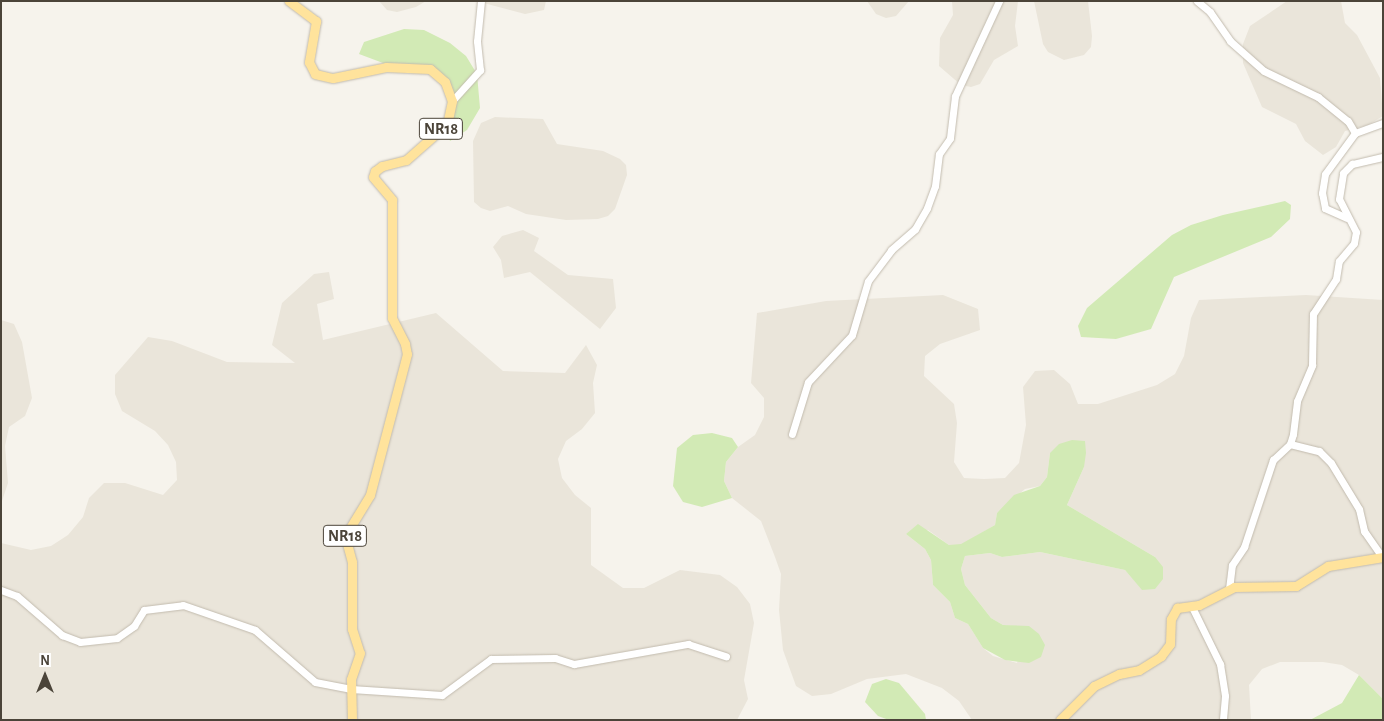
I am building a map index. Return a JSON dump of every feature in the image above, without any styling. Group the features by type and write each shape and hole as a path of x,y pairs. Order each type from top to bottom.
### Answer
{"main road":[{"name":"NR18","path":"289,1 316,21 308,62 315,74 333,78 386,67 430,68 445,82 452,100 447,124 406,160 382,166 375,171 373,177 392,200 392,318 406,344 407,354 370,495 345,536 352,562 352,629 360,653 351,689 352,720"},
{"path":"1060,720 1094,686 1119,674 1140,670 1161,656 1170,644 1173,612 1177,608 1192,607 1229,589 1296,586 1328,566 1382,557"}],"street":[{"path":"452,100 480,70 477,41 480,1"},
{"path":"792,434 808,382 852,335 860,298 868,281 891,250 915,229 927,208 935,186 939,154 950,138 954,96 999,1"},
{"path":"1198,1 1210,12 1230,42 1264,72 1318,98 1348,121 1355,133"},
{"path":"1348,218 1324,208 1322,193 1325,174 1355,133 1383,123"},
{"path":"1229,589 1232,565 1244,547 1273,460 1290,444 1297,401 1306,386 1312,365 1313,314 1336,279 1339,261 1354,243 1356,232 1339,199 1343,173 1352,164 1383,157"},
{"path":"1290,444 1319,451 1331,463 1359,509 1364,531 1382,557"},
{"path":"1,590 17,596 62,635 80,642 117,638 134,626 144,610 183,605 255,630 315,682 351,689 442,695 491,659 555,658 574,664 688,644 726,656"},
{"path":"1192,607 1220,664 1225,696 1223,720"}],"shaded area":[{"path":"379,1 426,1 416,7 397,12 387,10"},
{"path":"476,1 546,1 544,10 525,14"},
{"path":"867,1 909,1 896,16 886,18 876,14"},
{"path":"952,1 1018,1 1015,26 1018,46 994,60 980,84 971,87 961,85 939,66 940,38 953,15"},
{"path":"1034,1 1088,1 1092,36 1091,47 1084,55 1064,60 1048,52 1043,44"},
{"path":"1287,1 1341,1 1345,23 1357,35 1380,78 1383,116 1368,125 1345,131 1336,147 1323,155 1305,141 1296,124 1262,107 1243,63 1243,44 1250,26"},
{"path":"495,117 543,119 557,144 603,151 620,159 626,165 627,175 615,209 608,216 598,219 566,220 526,214 508,206 490,211 481,208 474,202 473,141 481,123"},
{"path":"523,230 539,238 534,251 568,275 613,279 616,308 600,329 530,272 504,278 501,260 493,247 502,236"},
{"path":"329,272 334,299 317,304 323,340 436,313 503,371 565,373 586,345 597,365 593,383 595,413 582,429 566,441 558,459 562,478 575,495 591,508 591,565 623,588 644,588 680,570 720,575 737,587 750,604 754,623 744,680 748,699 737,720 1,720 1,543 31,550 51,546 68,535 83,517 89,498 104,483 125,483 163,495 177,480 176,462 168,445 155,431 122,411 115,394 115,375 148,337 172,341 227,362 295,363 272,345 282,303 314,274"},
{"path":"943,295 978,309 980,330 940,344 925,356 924,376 954,404 957,423 954,462 964,478 984,479 1005,478 1019,463 1026,425 1023,387 1035,371 1054,370 1070,384 1078,404 1098,404 1157,385 1175,374 1184,356 1191,318 1199,300 1306,295 1383,300 1383,699 1359,675 1342,665 1323,662 1280,662 1262,669 1249,685 1251,720 972,720 959,701 942,688 906,674 867,679 831,694 812,696 796,686 783,650 779,610 781,574 761,521 732,498 724,481 726,462 738,447 755,435 764,417 764,398 751,383 757,313 826,301","holes":["1050,453 1084,467 1067,505 1155,557 1143,590 1125,570 1040,552 1002,557 990,553 965,556 961,569 965,585 991,618 1003,625 1029,627 1017,663 993,656 983,648 968,624 955,618 950,602 933,585 931,560 925,549 906,534 928,530 949,545 961,545 995,525 997,513 1025,489 1040,486 1047,477"]},
{"path":"1,320 14,324 22,342 32,398 25,416 9,427 5,446 8,483 1,504"}],"green space":[{"path":"404,29 424,30 450,43 466,56 477,74 480,108 467,130 450,141 446,125 452,99 434,72 409,64 383,63 359,54 364,42"},
{"path":"1285,201 1291,205 1290,219 1271,237 1174,277 1151,329 1116,339 1081,337 1078,326 1087,308 1172,235 1191,225 1223,215"},
{"path":"712,433 732,438 738,447 726,462 724,481 732,498 702,507 683,502 673,486 677,448 693,435"},
{"path":"1072,440 1085,441 1086,453 1084,467 1067,505 1155,557 1163,567 1163,579 1155,589 1142,590 1125,570 1040,552 1002,557 990,553 965,556 961,569 965,585 991,618 1003,625 1029,626 1039,634 1045,645 1041,657 1029,663 1005,660 983,648 968,624 955,618 950,602 933,585 931,560 925,549 906,534 918,524 949,545 961,544 995,525 997,513 1014,495 1040,486 1047,477 1050,453 1059,444"},
{"path":"1359,675 1383,699 1383,720 1310,720 1342,703"},
{"path":"886,679 899,683 925,714 926,720 889,720 878,716 865,702 872,684"}]}
